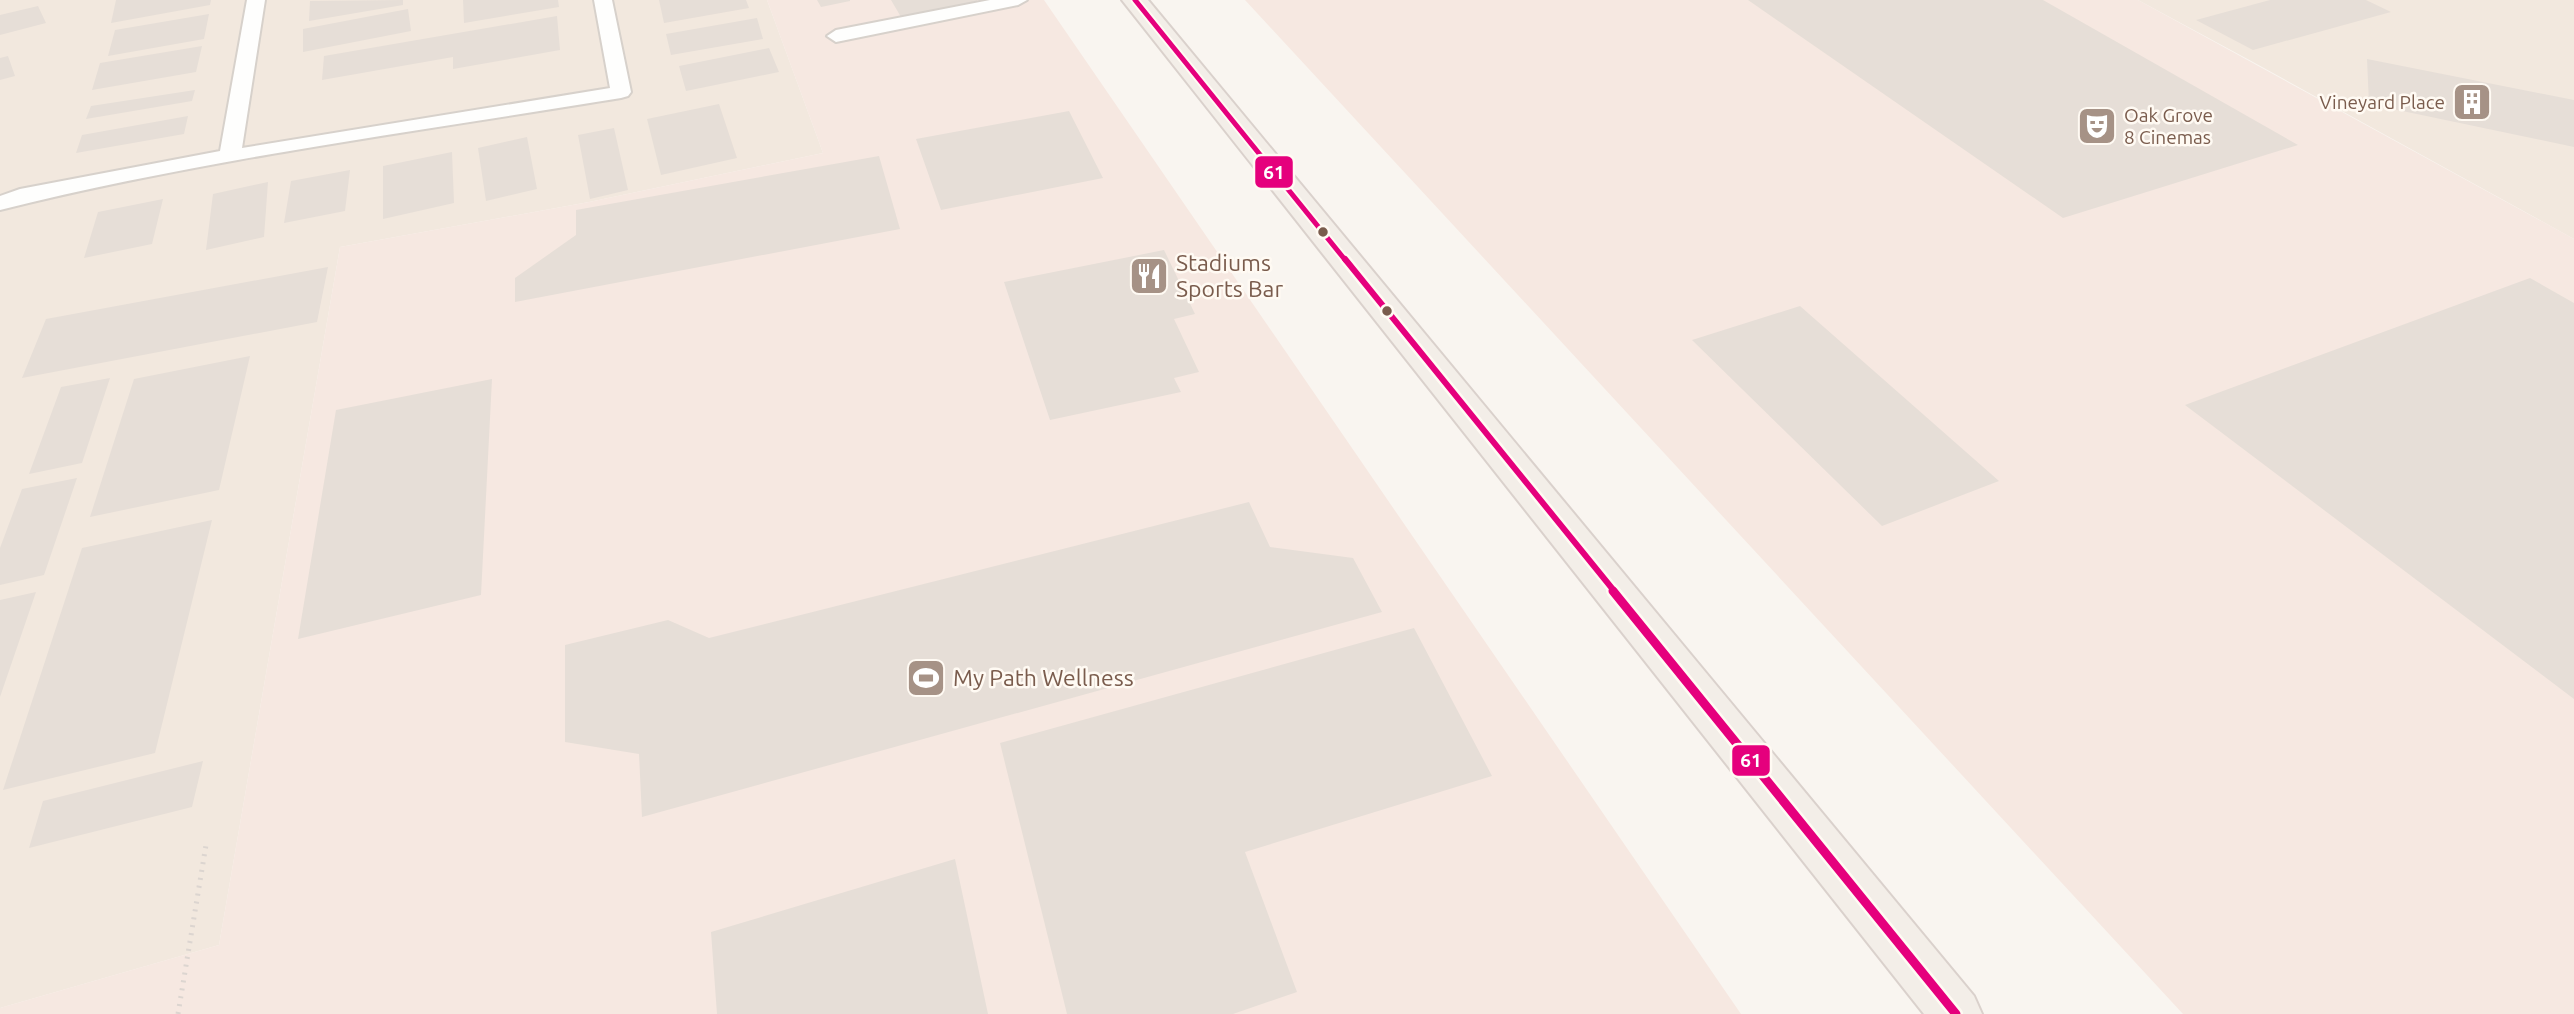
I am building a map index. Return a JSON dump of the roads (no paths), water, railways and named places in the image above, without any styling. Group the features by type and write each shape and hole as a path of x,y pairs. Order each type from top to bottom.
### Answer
{"main road":[{"path":"1135,0 1956,1014"}],"lane":[{"path":"230,156 256,0"},
{"path":"0,203 28,194 230,156 621,92 603,0"},
{"path":"836,36 1018,0"}],"place":[{"name":"Vineyard Place","path":"2472,102"},
{"name":"Oak Grove 8 Cinemas","path":"2097,126"},
{"name":"Stadiums Sports Bar","path":"1149,276"},
{"name":"My Path Wellness","path":"926,678"}]}
